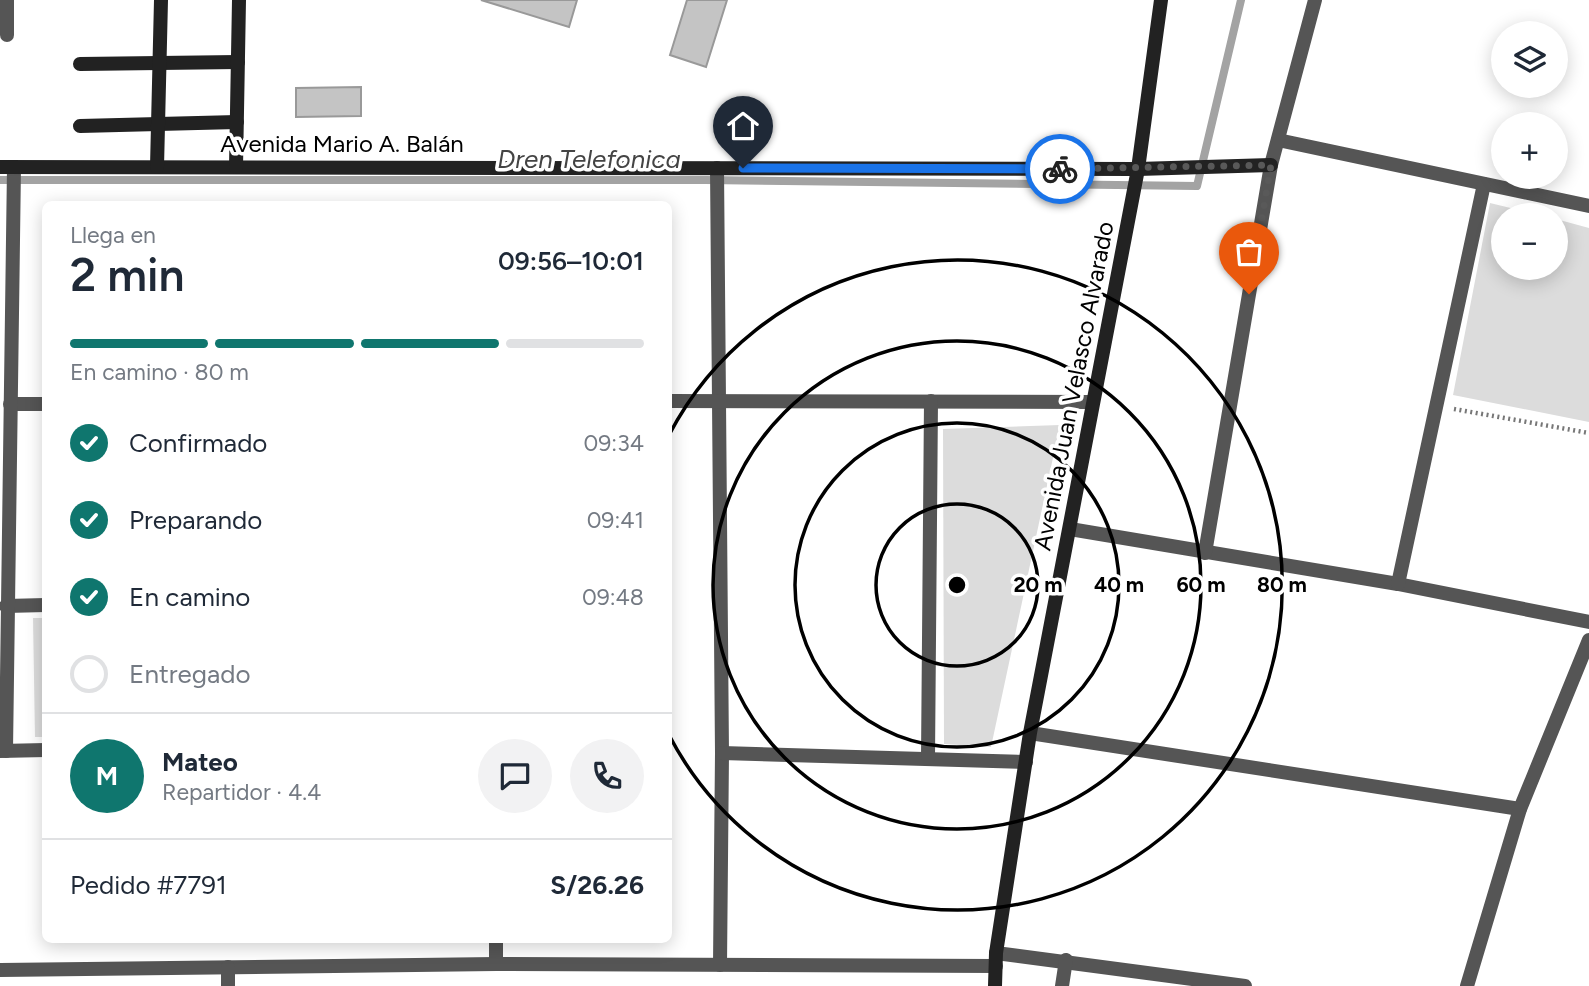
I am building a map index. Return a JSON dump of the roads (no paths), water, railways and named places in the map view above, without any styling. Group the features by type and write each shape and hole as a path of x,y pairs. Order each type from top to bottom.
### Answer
{"street":[{"path":"7,0 7,34"},
{"path":"157,167 161,0"},
{"path":"236,167 239,0"},
{"name":"Avenida Juan Velasco Alvarado","path":"995,986 996,960 1030,733 1138,169 1161,0"},
{"path":"1205,553 1271,165 1315,0"},
{"path":"80,64 238,62"},
{"name":"Avenida Mario A. Balán","path":"80,126 237,122"},
{"path":"1278,140 1589,206"},
{"name":"Avenida Mario A. Balán","path":"7,167 1138,169 1271,165"},
{"path":"7,167 10,404 3,751 42,750"},
{"path":"717,168 722,752 720,965"},
{"path":"1398,584 1484,184"},
{"path":"672,401 1092,402"},
{"path":"928,758 931,401"},
{"path":"10,404 42,404"},
{"path":"1070,529 1398,584 1589,622"},
{"path":"6,606 42,605"},
{"path":"1467,986 1520,809 1588,648"},
{"path":"1030,733 1520,809"},
{"path":"722,752 1026,762"},
{"path":"496,943 496,964"},
{"path":"1062,986 1066,960"},
{"path":"0,970 1066,960 1245,986"},
{"path":"228,967 228,986"},
{"path":"15,970 15,986"}],"waterway":[{"name":"Dren Telefonica","path":"0,180 705,180 1197,186 1241,0"}]}
